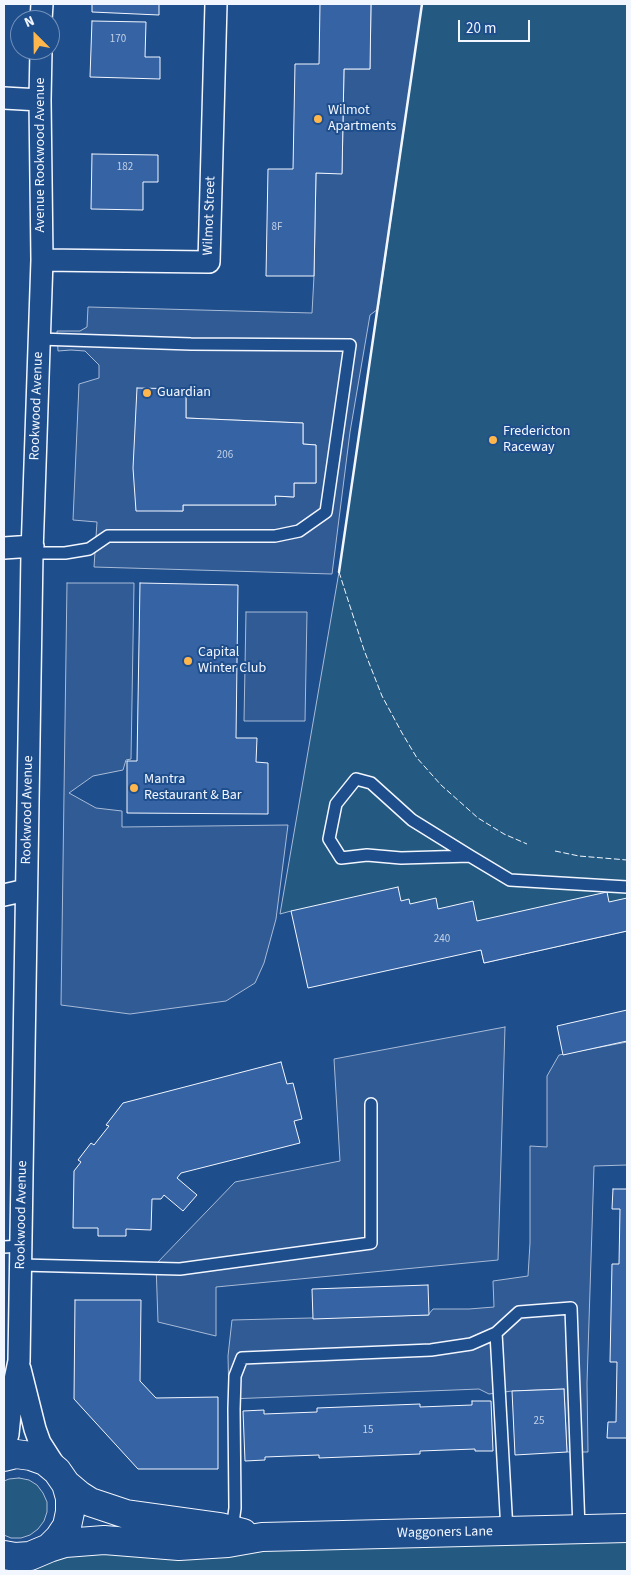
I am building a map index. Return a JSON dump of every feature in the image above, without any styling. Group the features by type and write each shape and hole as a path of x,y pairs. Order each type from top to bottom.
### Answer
{"street":[{"name":"Wilmot Street","path":"42,260 209,262 216,4"},
{"name":"Avenue Rookwood Avenue","path":"41,60 42,260"},
{"path":"4,98 40,100"},
{"name":"Rookwood Avenue","path":"42,260 33,550 24,1097 15,1253 19,1361 40,1443 61,1477"},
{"path":"4,548 33,550"},
{"path":"4,895 26,890"},
{"name":"Rookwood Avenue","path":"4,1448 8,1434 12,1394 19,1361"},
{"name":"Waggoners Lane","path":"4,1457 16,1454 31,1456 45,1461 79,1495 90,1502 126,1514 232,1530 262,1537"},
{"path":"34,1571 39,1558 59,1538 66,1526 70,1512 70,1498 61,1477"},
{"name":"Waggoners Lane","path":"4,1555 15,1557 30,1556 65,1543 104,1540 179,1546 228,1543 262,1537 627,1528"}],"lane":[{"path":"33,550 65,553 89,549 108,536 275,536 299,531 326,512 350,345 182,344 39,340"},
{"path":"470,856 401,858 367,855 341,858 329,839 336,804 356,779 371,783 412,820 510,880 627,887"},
{"path":"15,1253 180,1269 371,1243 371,1104"},
{"path":"232,1530 235,1508 235,1376 242,1358 431,1350 471,1344 496,1334 519,1312 570,1308 579,1529"},
{"path":"496,1334 506,1531"}],"shaded area":[{"path":"371,4 422,4 378,309 370,315 350,432 332,574 94,567 97,522 73,520 79,384 99,378 99,365 85,351 58,351 57,331 80,331 87,327 88,307 312,313 316,173 342,173 344,69 370,69","holes":["186,389 186,418 303,423 303,444 316,445 316,483 294,483 294,497 275,496 275,505 183,505 183,511 136,510"]},
{"name":"Fredericton Raceway","path":"422,4 627,4 627,931 484,963 481,950 291,911 280,914 339,572"},
{"path":"67,583 134,583 131,759 126,760 123,770 93,776 69,793 96,808 122,811 122,827 288,825 276,919 264,963 255,983 226,1001 130,1014 61,1005"},
{"path":"246,612 307,612 305,721 244,721"},
{"path":"505,1027 498,1260 216,1287 216,1336 158,1322 156,1264 235,1182 340,1161 334,1059"},
{"path":"627,1042 627,1165 594,1166 587,1383 588,1452 567,1452 564,1389 489,1394 479,1389 229,1399 228,1356 232,1320 428,1315 433,1309 494,1307 493,1281 528,1276 530,1146 547,1147 547,1076 559,1055"},
{"path":"19,1478 29,1480 37,1485 47,1502 47,1512 44,1521 30,1535 21,1538 11,1538 4,1535 4,1481"},
{"path":"627,1528 627,1571 4,1571 4,1555"}],"building":[{"path":"92,4 159,4 159,15 92,12"},
{"name":"Wilmot Apartments","path":"320,4 371,4 370,69 344,69 342,174 316,173 314,276 266,276 268,169 293,169 295,64 319,64"},
{"path":"92,21 146,22 145,57 160,57 160,79 90,77"},
{"path":"92,154 158,155 158,182 143,182 143,210 91,209"},
{"path":"137,388 186,389 186,418 303,423 303,444 316,445 316,483 294,483 294,497 275,496 276,505 183,505 183,511 136,511 133,468"},
{"name":"Capital Winter Club","path":"140,583 238,585 236,738 257,738 256,762 268,763 268,814 127,813 127,761 137,761"},
{"path":"398,887 401,901 409,899 410,904 436,898 438,909 473,901 477,921 607,892 609,902 627,898 627,931 484,963 481,950 308,988 291,911"},
{"path":"627,1010 627,1041 563,1055 557,1026"},
{"path":"281,1062 287,1084 293,1083 302,1119 294,1121 300,1143 181,1173 177,1178 197,1195 183,1211 164,1195 161,1199 152,1199 151,1230 126,1229 126,1236 98,1236 98,1228 73,1228 74,1171 81,1162 78,1160 91,1143 94,1145 109,1126 106,1125 123,1103"},
{"path":"613,1189 627,1189 627,1438 607,1438 608,1422 616,1422 617,1362 610,1362 612,1264 619,1264 620,1209 612,1209"},
{"path":"428,1285 429,1315 313,1319 312,1289"},
{"path":"75,1300 141,1300 140,1381 156,1398 218,1397 218,1469 138,1469 74,1399"},
{"path":"564,1389 567,1452 515,1455 512,1391"},
{"path":"472,1401 491,1401 493,1451 475,1451 475,1449 420,1451 420,1454 319,1458 319,1455 265,1457 265,1460 245,1461 243,1411 264,1410 264,1414 317,1412 317,1408 420,1404 420,1407 472,1405"}],"fence":[{"path":"339,572 364,650 382,696 417,758 441,785 478,818 504,834 527,844"},
{"path":"555,851 579,856 627,860"}],"wall":[{"path":"339,572 422,4"}],"place":[{"name":"Wilmot Apartments","path":"318,119"},
{"name":"Guardian","path":"147,393"},
{"name":"Fredericton Raceway","path":"493,440"},
{"name":"Capital Winter Club","path":"188,661"},
{"name":"Mantra Restaurant & Bar","path":"134,788"}]}
